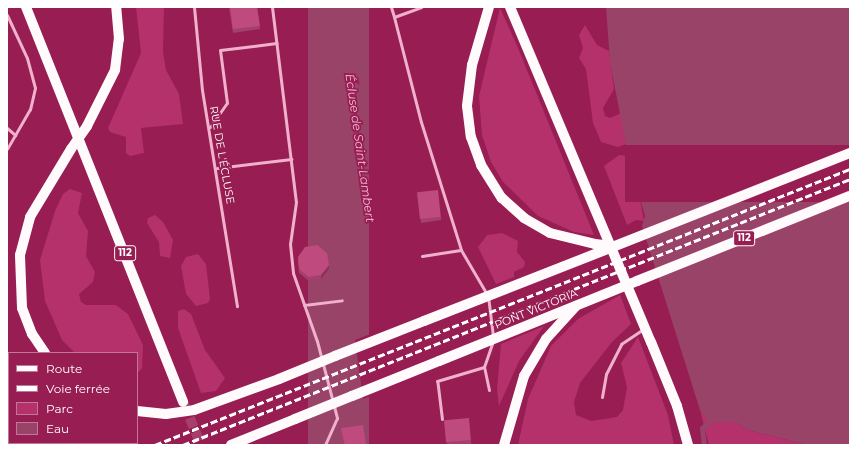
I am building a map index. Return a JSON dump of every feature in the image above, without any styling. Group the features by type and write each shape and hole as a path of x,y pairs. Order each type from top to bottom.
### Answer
{"main road":[{"name":"112","path":"26,7 183,402"},
{"path":"44,352 22,308 20,255 30,217 87,126 115,70 120,39 116,7"},
{"path":"489,7 472,65 467,106 471,137 481,165 502,198 524,218 550,233 595,244 615,246"},
{"path":"510,7 646,328 677,406 688,445"},
{"path":"138,411 166,414 194,410 279,379 850,153"},
{"name":"PONT VICTORIA","path":"230,445 850,196"},
{"path":"504,445 524,376 552,332 576,306"}],"lane":[{"name":"RUE DE L'ÉCLUSE","path":"194,7 202,90 217,168 236,306"},
{"path":"272,7 296,202 290,244 293,273 304,305 337,418 324,445"},
{"path":"392,7 421,122 461,250 482,281 491,307 493,341 484,367 489,390"},
{"path":"394,17 421,7"},
{"path":"7,15 27,58 35,88 33,102 7,149"},
{"path":"210,127 226,103 220,50 277,43"},
{"path":"7,128 15,135"},
{"path":"217,168 291,158"},
{"path":"422,256 461,250"},
{"path":"304,305 342,300"},
{"path":"602,397 606,374 621,344 646,328"},
{"path":"442,419 436,381 484,367"}],"green space":[{"path":"136,7 164,7 163,52 166,70 179,94 183,124 141,128 144,153 130,156 126,153 126,137 110,132 108,128 141,53"},
{"path":"500,8 518,48 594,235 574,232 538,216 503,182 491,162 482,135 479,96"},
{"path":"585,25 597,45 609,51 614,89 603,108 605,116 610,118 621,113 626,144 618,147 601,142 593,123 586,69 579,58 583,48 579,35"},
{"path":"619,155 628,156 635,172 644,221 636,220 627,225 604,166"},
{"path":"70,189 82,193 78,213 88,231 86,256 95,272 93,282 79,294 81,302 86,305 116,305 128,314 143,345 142,368 138,373 138,352 74,352 62,340 45,301 40,260 55,211 63,194"},
{"path":"155,215 163,222 173,240 170,258 160,256 159,242 147,223 148,218"},
{"path":"502,233 518,241 517,252 525,262 524,267 514,272 514,277 496,284 478,247 487,235"},
{"path":"198,254 206,264 210,299 208,303 196,306 186,294 181,266 186,257"},
{"path":"620,295 631,324 612,342 580,383 574,402 576,415 591,421 617,417 623,410 627,387 621,363 638,337 668,415 674,445 518,445 528,399 551,346 578,319"},
{"path":"184,309 191,314 205,350 225,378 216,391 201,393 178,328 178,311"},
{"path":"544,326 519,361 499,406 497,389 501,344"},
{"path":"700,410 718,420 735,422 748,430 807,445 709,445"}],"water":[{"name":"Écluse de Saint-Lambert","path":"308,7 369,7 369,445 308,445"},
{"path":"606,7 850,7 850,445 807,445 748,430 735,422 709,422 700,410 642,226 645,216 628,156 610,62"}],"pier":[{"path":"625,145 850,145 850,202 625,202"},
{"path":"416,316 424,375 363,399 355,340"}],"building":[{"path":"230,7 257,7 260,26 233,29"},
{"path":"438,190 441,217 420,219 417,192"},
{"path":"317,245 327,253 329,265 321,275 309,277 299,269 298,257 305,247"},
{"path":"469,418 471,440 446,442 444,420"},
{"path":"363,425 366,445 345,445 341,428"}],"waterway":[{"path":"704,445 702,428 709,422"}],"tunnel":[{"path":"184,404 201,445"}],"railway":[{"path":"155,445 850,169"},
{"path":"183,445 850,179"}]}
